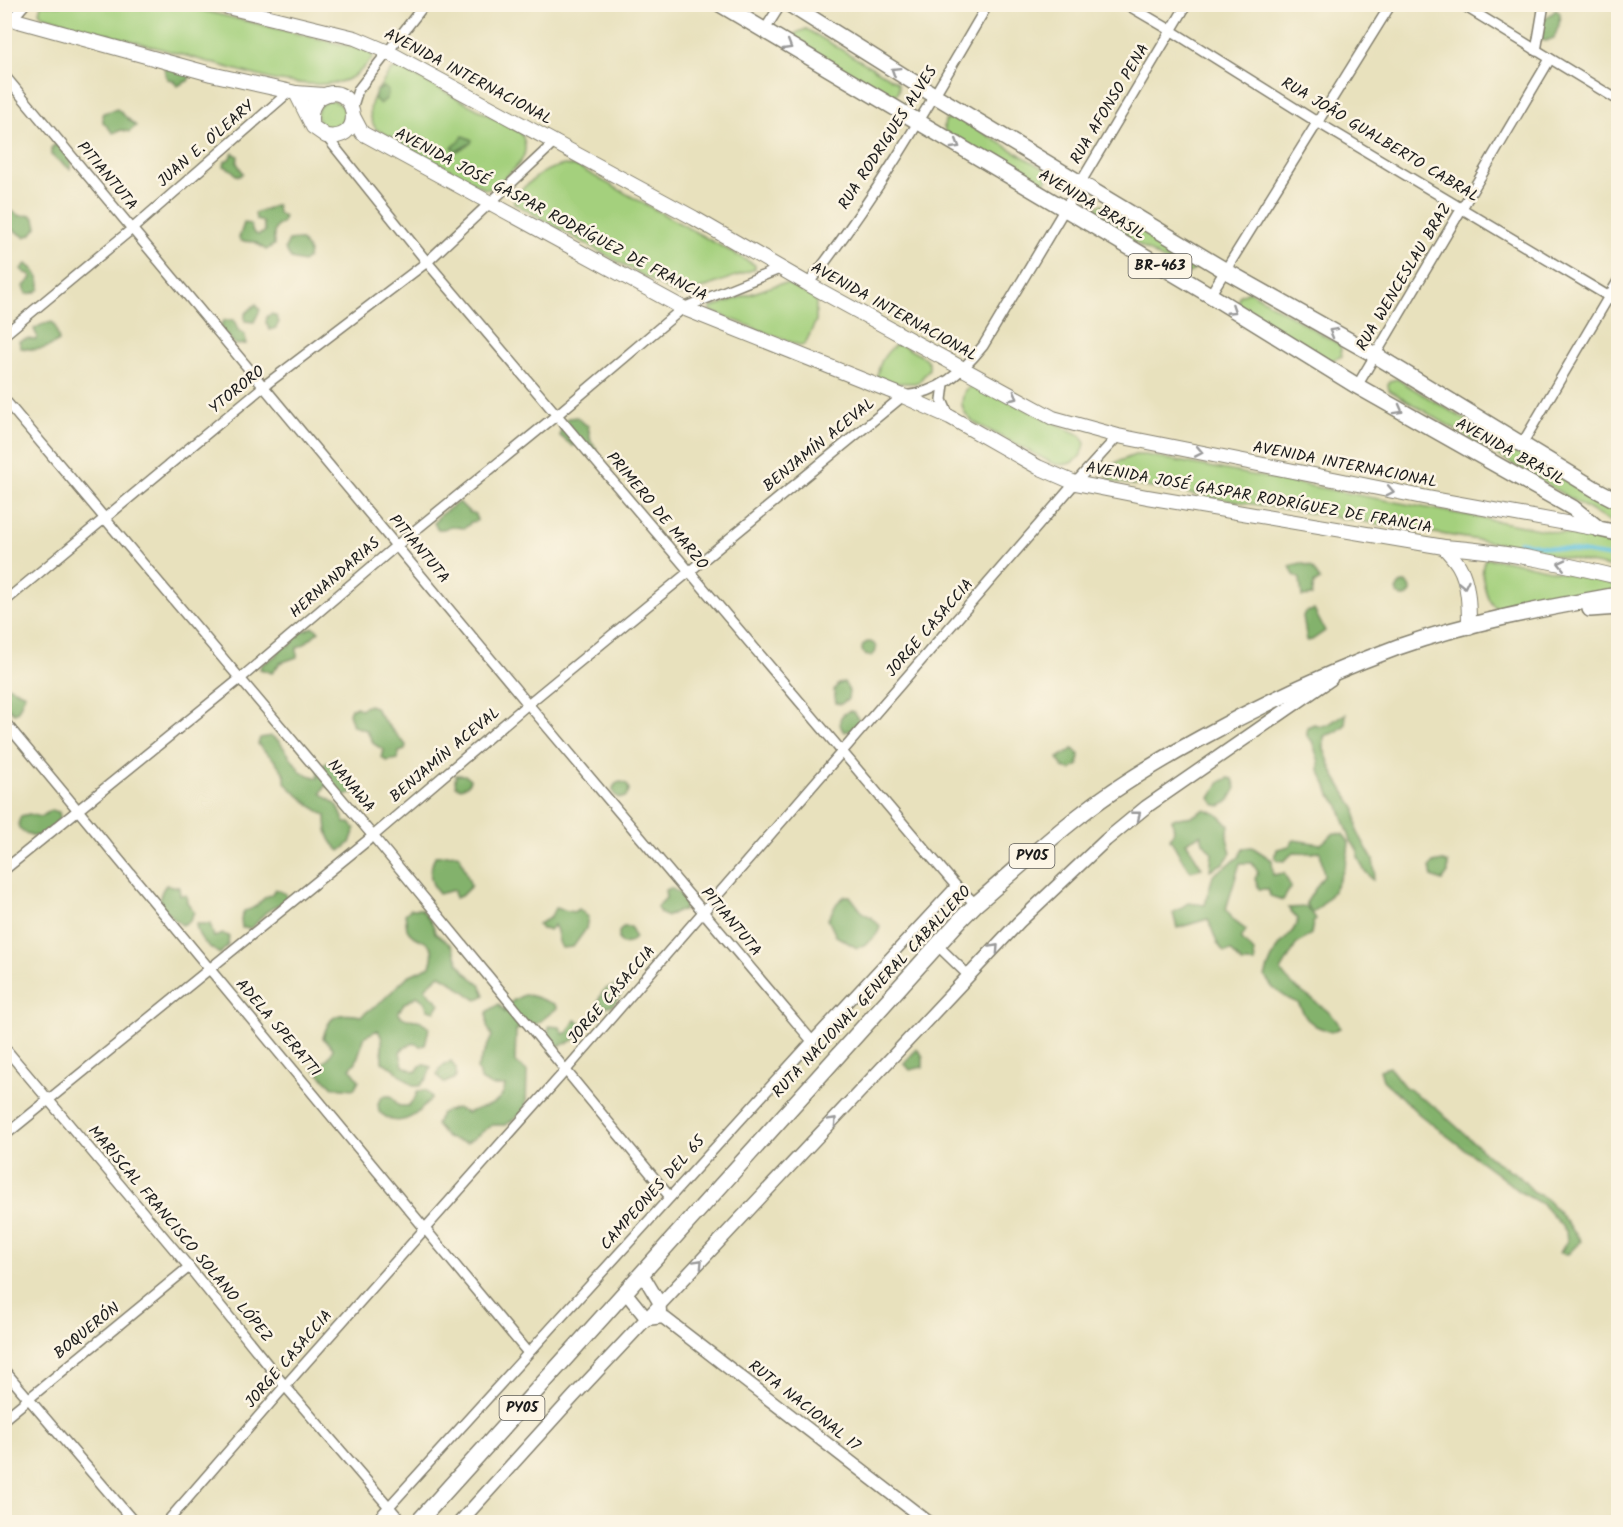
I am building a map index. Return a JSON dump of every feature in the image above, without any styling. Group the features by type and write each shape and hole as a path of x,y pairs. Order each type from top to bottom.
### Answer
{"main road":[{"name":"AVENIDA INTERNACIONAL","path":"215,4 355,38 388,52 556,141 808,284 1053,418 1118,436 1428,498 1599,529"},
{"name":"AVENIDA BRASIL","path":"720,4 1210,296 1356,386 1573,508 1599,529"},
{"name":"AVENIDA BRASIL","path":"789,4 1079,183 1226,271 1375,355 1618,501"},
{"path":"7,21 211,74 293,92 345,98 362,133"},
{"path":"293,92 317,131 337,135 351,126 353,112"},
{"path":"311,122 311,110 314,104 329,95"},
{"name":"AVENIDA JOSÉ GASPAR RODRÍGUEZ DE FRANCIA","path":"337,135 362,133 683,308 903,396 950,417 1038,467 1075,483 1444,547 1483,549 1539,558 1618,577"},
{"name":"BR-463","path":"1599,529 1618,533"},
{"path":"1444,547 1459,566 1465,583 1469,607 1469,627"},
{"name":"RUTA NACIONAL GENERAL CABALLERO","path":"418,1522 643,1275 937,945 976,904 1079,815 1131,780 1238,718 1351,665 1400,647 1469,627 1525,613 1618,595"},
{"name":"RUTA NACIONAL GENERAL CABALLERO","path":"1566,606 1586,610 1618,608"}],"street":[{"path":"7,21 25,4"},
{"path":"353,112 358,90 425,4"},
{"path":"764,32 781,4"},
{"name":"RUA RODRIGUES ALVES","path":"808,284 830,256 919,122 988,4"},
{"name":"RUA JOÃO GUALBERTO CABRAL","path":"1126,4 1317,122 1614,299"},
{"name":"RUA AFONSO PENA","path":"944,384 962,369 983,346 1187,4"},
{"path":"1210,296 1392,4"},
{"path":"1461,4 1618,100"},
{"path":"1536,51 1544,4"},
{"name":"RUA WENCESLAU BRAZ","path":"1356,386 1464,208 1550,59"},
{"name":"PITIANTUTA","path":"4,75 812,1041"},
{"path":"329,95 358,90"},
{"name":"JUAN E. O'LEARY","path":"4,335 293,92"},
{"name":"PRIMERO DE MARZO","path":"337,135 338,152 427,262 558,414 688,572 842,753 956,886 976,904"},
{"name":"YTORORO","path":"4,602 264,386 427,262 556,141"},
{"name":"HERNANDARIAS","path":"4,870 241,678 683,308 782,268"},
{"path":"1522,444 1614,299 1618,281"},
{"path":"903,396 923,393 944,384"},
{"path":"944,384 942,400 950,417"},
{"name":"BENJAMÍN ACEVAL","path":"4,1136 373,836 528,704 903,396"},
{"name":"NANAWA","path":"4,399 373,836 670,1197"},
{"name":"JORGE CASACCIA","path":"167,1522 566,1070 1118,436"},
{"path":"460,1522 573,1397 656,1314 1019,922 1106,840 1146,807 1351,665"},
{"name":"ADELA SPERATTI","path":"4,720 528,1353"},
{"name":"CAMPEONES DEL 65","path":"375,1522 956,886"},
{"path":"937,945 969,975"},
{"name":"MARISCAL FRANCISCO SOLANO LÓPEZ","path":"4,1047 189,1267 285,1386 402,1522"},
{"name":"BOQUERÓN","path":"4,1419 189,1267"},
{"name":"RUTA NACIONAL 17","path":"643,1275 659,1302 656,1314"},
{"name":"RUTA NACIONAL 17","path":"626,1293 928,1522"},
{"path":"4,1370 134,1522"}],"green space":[{"path":"41,5 180,5 365,50 373,58 355,75 335,83 313,84 273,80 43,16 39,12"},
{"path":"1556,10 1560,13 1559,25 1554,38 1541,40 1543,21"},
{"path":"806,29 897,82 899,90 897,94 891,99 794,39 796,33"},
{"path":"164,68 191,75 188,81 177,86 173,80 167,79"},
{"path":"401,68 520,132 525,150 513,171 491,189 485,189 376,129 370,113 373,99 391,70"},
{"path":"384,87 388,91 387,98 380,104 374,98 376,91"},
{"path":"331,101 341,105 345,115 341,125 331,129 321,125 317,115 321,105"},
{"path":"117,109 136,126 129,132 122,130 113,133 103,122 103,113"},
{"path":"955,116 1046,170 1048,178 1046,182 1040,187 946,135 945,121"},
{"path":"463,136 472,140 471,143 457,151 452,147"},
{"path":"55,144 65,149 73,158 70,169 51,155 51,149"},
{"path":"233,153 238,156 237,163 243,173 240,176 224,166 225,161"},
{"path":"565,165 578,167 755,265 755,269 684,295 677,295 514,203 514,196 537,176"},
{"path":"1102,204 1196,261 1196,269 1187,274 1092,217 1093,209"},
{"path":"277,205 278,213 284,217 283,222 274,232 274,245 266,250 255,242 241,241 239,238 244,223 250,224 253,232 258,235 265,232 263,222 256,220 255,213"},
{"path":"9,210 20,216 31,215 35,219 37,227 32,234 25,237 8,227 5,213"},
{"path":"301,240 309,251 308,258 303,262 291,259 285,249 289,241"},
{"path":"26,264 35,271 40,281 40,289 34,293 26,294 24,286 32,278 30,274 21,269"},
{"path":"779,284 788,284 816,300 816,321 805,344 801,346 711,311 710,308"},
{"path":"1249,291 1340,345 1342,356 1328,362 1238,305 1239,296"},
{"path":"256,304 260,310 254,322 245,321 245,314"},
{"path":"272,314 279,322 276,328 270,330 266,323 267,316"},
{"path":"225,320 234,320 238,330 245,335 246,344 236,345 222,332 221,324"},
{"path":"52,322 59,341 41,349 21,348 19,341 36,340 34,329"},
{"path":"898,343 925,358 929,363 929,369 918,383 890,383 877,377 884,357"},
{"path":"1397,379 1618,511 1618,524 1608,521 1389,390 1390,381"},
{"path":"977,386 1080,435 1085,443 1082,454 1070,463 1054,464 975,423 967,416 962,404 965,390"},
{"path":"577,417 588,426 591,442 597,449 589,454 578,443 573,446 560,436 562,424 569,418"},
{"path":"1135,455 1146,455 1618,544 1618,569 1497,543 1115,482 1107,477 1106,471 1117,462"},
{"path":"459,502 469,512 476,514 477,521 471,522 465,528 438,529 434,523 440,515"},
{"path":"1485,559 1505,560 1618,585 1618,589 1498,609 1493,606 1484,586 1483,564"},
{"path":"1301,563 1312,567 1320,580 1314,584 1312,596 1302,597 1300,579 1294,575 1290,566"},
{"path":"1401,583 1407,583 1411,590 1407,597 1401,597 1397,593 1397,587"},
{"path":"1314,610 1325,631 1307,641 1303,616 1305,612"},
{"path":"313,627 319,631 303,645 297,647 297,657 280,663 272,673 260,669 261,665 277,655 282,647 291,645 297,634"},
{"path":"869,642 874,644 876,649 874,654 869,656 864,654 862,649 864,644"},
{"path":"844,682 849,691 848,699 841,704 836,703 834,690 838,684"},
{"path":"5,685 25,694 18,711 14,713 5,705 7,697"},
{"path":"369,705 375,707 383,720 406,745 405,750 399,752 398,759 386,761 382,757 384,750 374,744 366,730 353,726 349,713 351,708 360,709"},
{"path":"854,712 859,721 853,730 844,732 840,719 843,714"},
{"path":"1346,714 1345,725 1336,732 1324,736 1324,749 1334,775 1356,810 1357,831 1373,860 1375,873 1373,880 1364,870 1358,857 1358,851 1351,841 1338,803 1330,795 1319,770 1319,762 1312,741 1307,736 1307,727 1314,724 1327,725"},
{"path":"271,736 279,741 302,773 318,778 318,768 328,762 338,764 350,784 353,793 343,797 326,785 321,793 338,806 345,823 350,823 355,829 350,843 340,851 328,835 326,816 286,785 285,775 281,769 258,744 260,738"},
{"path":"1073,749 1080,755 1078,765 1071,770 1063,768 1058,758"},
{"path":"456,775 465,775 470,779 468,785 461,788 456,786"},
{"path":"1228,778 1233,779 1236,788 1228,802 1220,806 1214,804 1210,798 1220,782"},
{"path":"621,782 629,790 621,798 613,790"},
{"path":"1205,809 1217,814 1229,825 1227,838 1231,853 1224,863 1210,870 1212,853 1203,842 1201,834 1186,842 1202,868 1191,871 1170,839 1174,830 1172,819 1193,816"},
{"path":"51,810 59,812 60,817 43,835 34,836 19,828 21,816 29,814 41,817"},
{"path":"1334,833 1343,834 1349,842 1343,872 1327,899 1312,913 1316,919 1311,934 1296,945 1281,971 1295,987 1336,1020 1340,1028 1331,1032 1316,1026 1307,1019 1298,1003 1273,988 1265,977 1277,949 1297,923 1298,919 1288,908 1306,907 1311,912 1306,903 1324,875 1320,851 1294,852 1284,861 1277,860 1275,857 1277,849 1289,846 1294,840 1321,844"},
{"path":"1252,847 1272,860 1273,875 1284,873 1291,887 1283,900 1270,896 1268,889 1259,889 1255,879 1258,872 1252,863 1240,863 1226,909 1233,920 1246,930 1241,939 1254,952 1255,963 1242,963 1231,951 1224,952 1217,943 1208,919 1177,928 1173,913 1188,903 1205,905 1213,875 1239,857 1243,848"},
{"path":"457,854 460,856 471,886 461,896 455,898 454,890 439,894 431,880 431,871 435,856"},
{"path":"1443,861 1448,863 1448,873 1442,881 1432,877 1430,867 1433,863"},
{"path":"166,885 179,887 180,895 186,895 187,902 194,912 190,921 182,925 163,908 160,897"},
{"path":"670,888 678,892 686,901 684,911 675,912 667,917 660,913 657,907 666,898 665,890"},
{"path":"275,889 286,894 286,900 266,912 252,928 242,928 241,919 244,911 253,908 271,895"},
{"path":"845,896 850,896 863,913 880,926 872,940 857,948 836,936 828,919 837,903"},
{"path":"555,908 573,912 579,909 588,917 586,929 573,947 562,948 554,925 549,930 542,929 538,924 550,918"},
{"path":"411,909 421,909 432,923 435,933 452,946 460,965 480,984 485,995 477,1000 440,975 425,988 440,1004 435,1011 427,1009 425,1002 417,996 405,1003 398,1013 406,1019 421,1021 429,1028 425,1045 420,1046 414,1043 400,1052 403,1066 416,1072 420,1066 431,1067 427,1078 420,1086 413,1086 394,1068 382,1062 382,1039 378,1030 365,1036 356,1062 350,1068 359,1080 354,1089 333,1087 313,1068 326,1060 332,1052 333,1048 323,1038 332,1019 346,1014 361,1016 383,1000 408,976 430,966 432,949 425,942 410,934 407,929 405,914"},
{"path":"196,924 210,924 214,937 223,934 229,936 228,945 220,954 201,938"},
{"path":"623,927 631,927 635,938 629,943 622,944 619,940 619,932"},
{"path":"621,985 625,989 613,1005 604,1007 598,1002 606,989"},
{"path":"524,995 554,1004 557,1008 538,1023 516,1030 515,1062 527,1071 526,1105 522,1113 506,1125 492,1125 467,1143 447,1138 436,1125 441,1113 456,1108 467,1113 496,1102 503,1093 505,1086 491,1086 481,1080 477,1068 492,1036 487,1026 487,1012 499,1004 505,1013 504,1009"},
{"path":"575,1020 585,1025 574,1039 558,1046 548,1037 549,1026 560,1027 563,1034 568,1032"},
{"path":"917,1049 923,1056 923,1067 910,1070 904,1063"},
{"path":"451,1061 456,1069 456,1078 444,1083 437,1075 440,1068"},
{"path":"1389,1067 1404,1086 1435,1107 1492,1159 1518,1175 1533,1191 1546,1199 1581,1241 1568,1254 1560,1253 1567,1241 1566,1231 1542,1204 1522,1193 1420,1115 1383,1080 1380,1070"},
{"path":"425,1090 432,1097 420,1111 410,1118 392,1120 379,1112 378,1103 383,1096 391,1096 399,1106 408,1106 417,1092"}],"waterway":[{"path":"1519,542 1618,558"}]}
